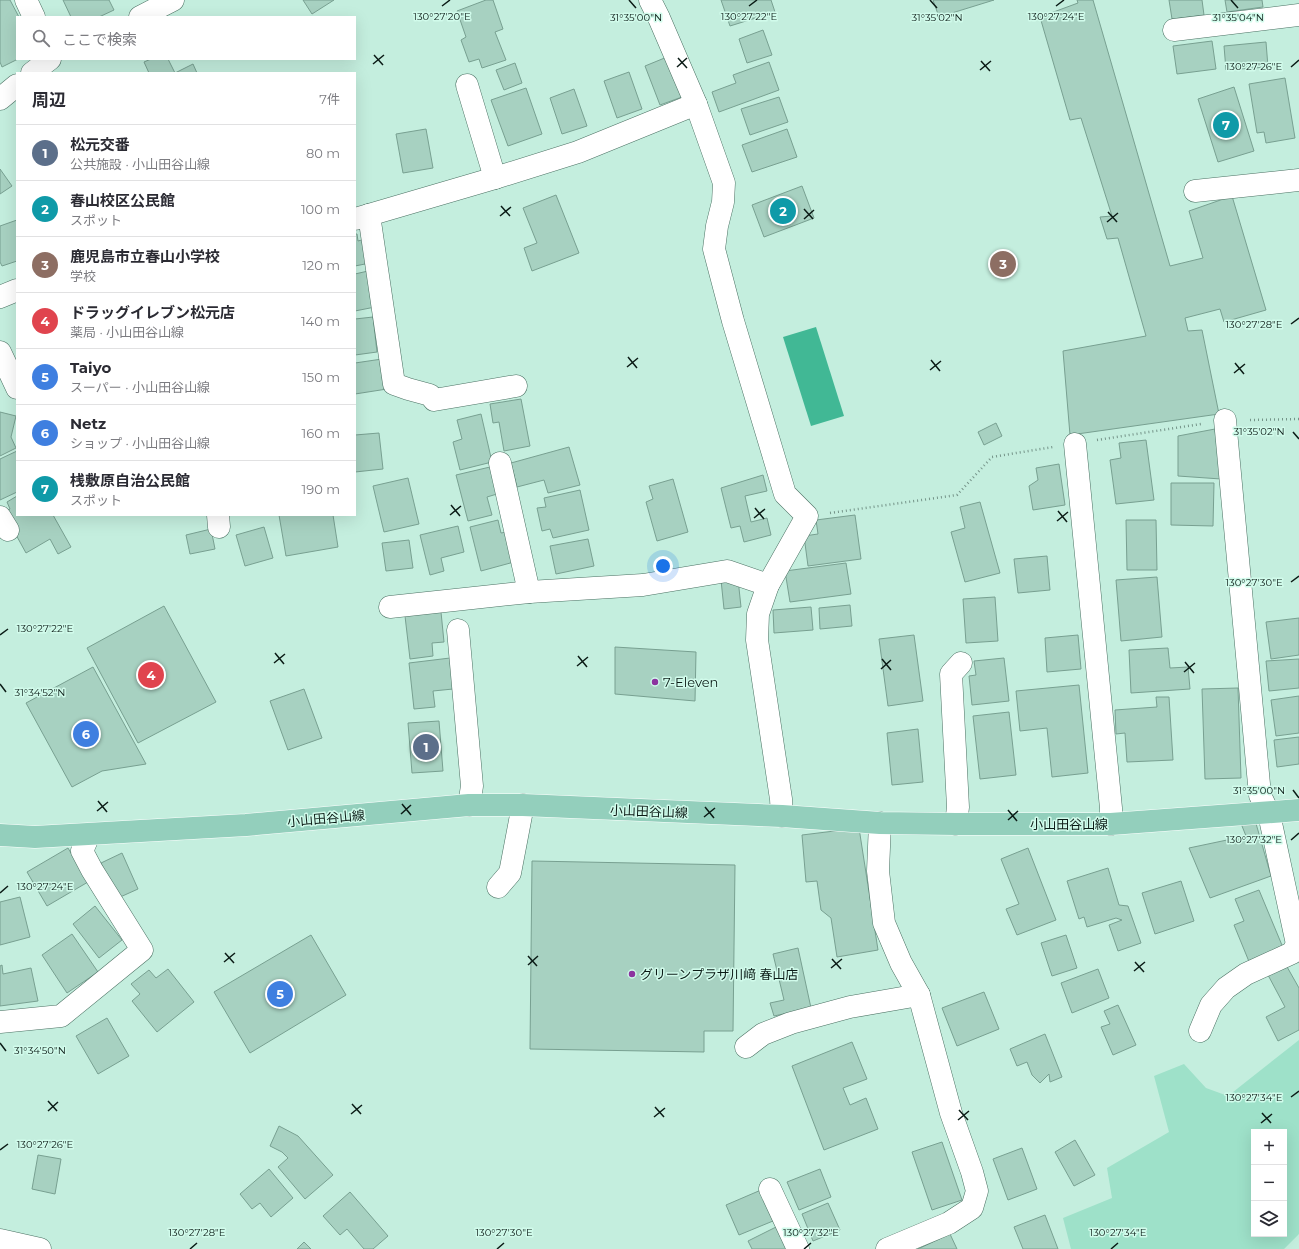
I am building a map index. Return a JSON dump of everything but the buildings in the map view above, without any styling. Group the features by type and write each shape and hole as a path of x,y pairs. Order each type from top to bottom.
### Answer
{"main road":[{"name":"小山田谷山線","path":"0,835 35,837 246,825 469,805 523,804 782,816 880,823 956,824 1111,824 1269,814 1299,810"}],"street":[{"path":"26,0 34,16"},
{"path":"142,16 172,0"},
{"path":"650,0 696,104 724,183 723,202 717,226 714,249 733,321 785,494 807,516 768,585 758,614 757,640 781,799 782,816"},
{"path":"1174,30 1299,15"},
{"path":"33,72 49,60"},
{"path":"468,85 495,178"},
{"path":"0,99 16,86"},
{"path":"516,386 434,400 430,395 394,384 362,217 578,152 696,104"},
{"path":"1195,191 1299,180"},
{"path":"0,297 16,290"},
{"path":"0,352 16,386"},
{"path":"1200,1031 1211,1005 1226,988 1246,974 1292,953 1297,944 1269,814 1260,795 1225,420"},
{"path":"1075,444 1111,808 1111,824"},
{"path":"500,463 529,592"},
{"path":"390,606 529,592 643,585 727,571 768,585"},
{"path":"458,630 472,786 469,805"},
{"path":"956,824 958,807 951,674 961,663"},
{"path":"498,887 510,873 523,804"},
{"path":"880,823 878,871 884,923 901,963 918,995 951,1113 972,1172 977,1191 972,1208 950,1224 886,1249"},
{"path":"0,1022 61,1016 142,950 92,870 82,851 89,834"},
{"path":"746,1047 764,1034 791,1023 850,1007 918,995"},
{"path":"770,1189 798,1249"},
{"path":"0,1240 40,1249"}],"path":[{"path":"807,516 957,495 992,457 1225,420 1299,419"}],"shaded area":[{"path":"816,327 844,416 811,426 783,337"},
{"path":"1299,1040 1299,1234 1284,1249 1071,1249 1063,1218 1112,1198 1107,1168 1169,1132 1154,1076 1184,1064 1206,1088 1228,1096"}],"place":[{"name":"桟敷原自治公民館","path":"1226,125"},
{"name":"春山校区公民館","path":"783,211"},
{"name":"鹿児島市立春山小学校","path":"1003,264"},
{"name":"ドラッグイレブン松元店","path":"151,675"},
{"name":"7-Eleven","path":"655,682"},
{"name":"Netz","path":"86,734"},
{"name":"松元交番","path":"426,747"},
{"name":"グリーンプラザ川﨑 春山店","path":"632,974"},
{"name":"Taiyo","path":"280,994"}]}
